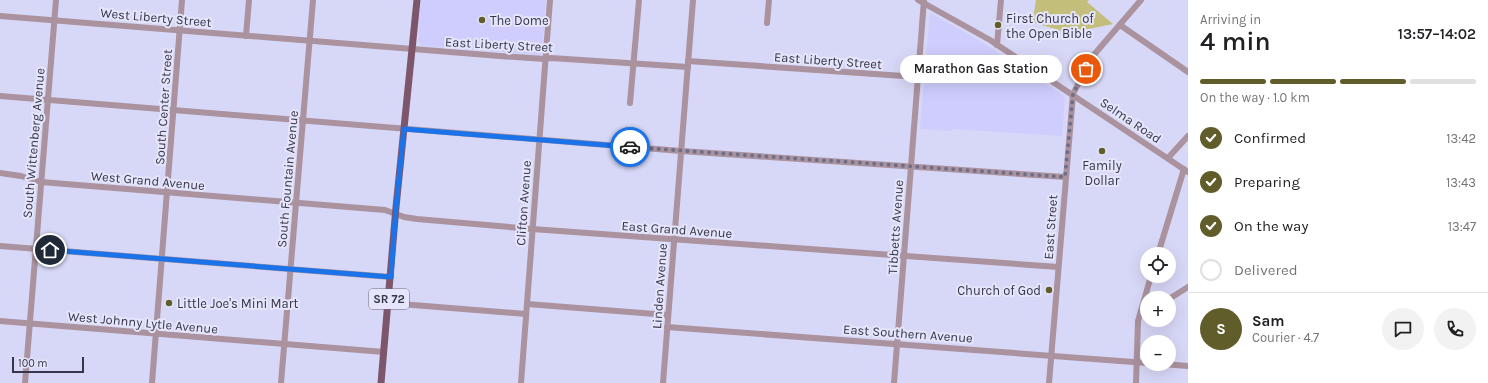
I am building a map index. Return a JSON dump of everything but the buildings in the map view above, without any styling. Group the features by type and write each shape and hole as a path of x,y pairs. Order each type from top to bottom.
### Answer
{"main road":[{"name":"SR 72","path":"381,383 417,0"}],"street":[{"name":"South Wittenberg Avenue","path":"25,383 56,0"},
{"name":"South Center Street","path":"152,383 182,0"},
{"path":"246,36 249,0"},
{"name":"South Fountain Avenue","path":"281,383 313,0"},
{"name":"Clifton Avenue","path":"521,383 550,0"},
{"path":"630,103 639,0"},
{"name":"Linden Avenue","path":"663,383 693,0"},
{"path":"767,23 769,0"},
{"path":"997,45 1001,0"},
{"name":"East Street","path":"1049,383 1073,94 1092,57 1140,0"},
{"name":"Selma Road","path":"922,1 997,45 1073,94 1186,171"},
{"name":"Tibbetts Avenue","path":"894,383 918,77 922,1"},
{"name":"West Liberty Street","path":"0,16 310,41"},
{"path":"1120,25 1188,72"},
{"name":"East Liberty Street","path":"310,41 545,59 551,58 634,63 688,64 918,77"},
{"path":"0,96 404,129 1065,177"},
{"path":"1168,158 1188,136"},
{"path":"1160,247 1186,171"},
{"name":"West Grand Avenue","path":"0,173 21,176 41,182 296,203"},
{"name":"East Grand Avenue","path":"296,203 385,210 417,219 532,229 1058,267"},
{"path":"0,246 391,277"},
{"path":"1136,383 1139,319 1149,283"},
{"path":"1176,295 1188,287"},
{"path":"388,303 526,314"},
{"path":"527,304 668,315"},
{"name":"West Johnny Lytle Avenue","path":"0,321 384,352"},
{"name":"East Southern Avenue","path":"667,327 1140,362"},
{"path":"1176,365 1188,366"}],"shaded area":[{"name":"The Dome","path":"421,0 546,0 542,52 539,55 422,46 418,40"},
{"path":"1036,0 1089,0 1087,2 1113,24 1069,33 1035,23 1033,19"},
{"path":"930,13 985,44 1062,94 1065,98 1062,136 952,129 951,131 920,129"}],"way so far":[{"path":"630,147 1065,177 1073,94 1086,69"}],"place":[{"name":"The Dome","path":"482,20"},
{"name":"First Church of the Open Bible","path":"998,25"},
{"name":"Marathon Gas Station","path":"1086,69"},
{"name":"Family Dollar","path":"1102,151"},
{"name":"Church of God","path":"1049,290"},
{"name":"Little Joe's Mini Mart","path":"169,303"}],"route":[{"path":"50,250 391,277 404,129 630,147"}]}
